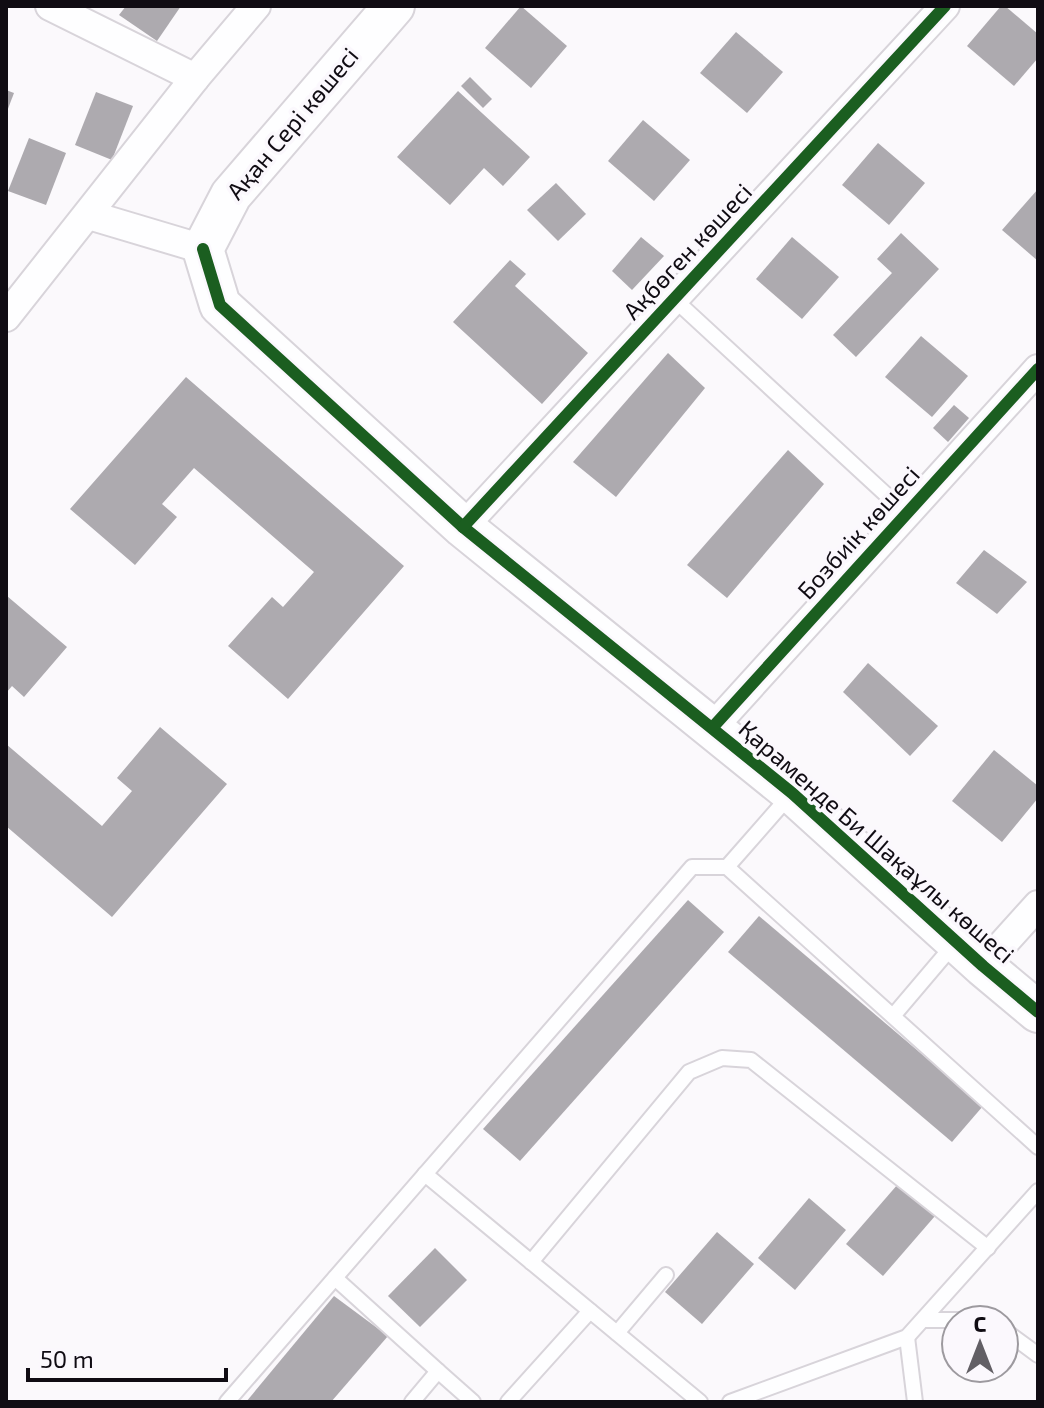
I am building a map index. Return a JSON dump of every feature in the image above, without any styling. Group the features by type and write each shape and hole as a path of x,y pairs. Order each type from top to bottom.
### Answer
{"street":[{"path":"50,6 195,78"},
{"path":"6,317 195,78 256,6"},
{"name":"Ақан Сері көшесі","path":"203,249 231,195 394,6"},
{"name":"Ақбөген көшесі","path":"463,527 945,6"},
{"path":"89,215 203,249"},
{"name":"Қараменде Би Шақаұлы көшесі","path":"203,249 220,305 463,527 792,793 969,954 1038,1012"},
{"name":"Бозбиік көшесі","path":"713,727 1038,369"},
{"path":"969,954 1038,905"}],"lane":[{"path":"674,299 906,513"},
{"path":"727,867 792,793"},
{"path":"227,1402 692,867 727,867 1038,1147"},
{"path":"893,1016 969,954"},
{"path":"531,1262 689,1072 722,1058 751,1060 988,1248"},
{"path":"425,1174 700,1402"},
{"path":"730,1402 907,1337 1038,1191"},
{"path":"617,1333 666,1275"},
{"path":"335,1278 473,1402"},
{"path":"508,1402 590,1311"},
{"path":"924,1320 940,1320"},
{"path":"907,1337 915,1402"},
{"path":"1020,1342 1038,1355"},
{"path":"412,1402 438,1371"}],"building":[{"path":"126,6 181,6 157,41 119,15"},
{"path":"521,6 567,46 531,88 485,48"},
{"path":"1001,6 1005,6 1038,34 1038,58 1014,86 967,46"},
{"path":"736,32 783,72 747,113 700,73"},
{"path":"470,77 492,99 483,108 461,86"},
{"path":"6,90 14,93 6,114"},
{"path":"458,91 530,157 503,186 484,168 450,205 397,157"},
{"path":"96,92 133,106 112,160 75,145"},
{"path":"643,120 690,160 654,201 608,161"},
{"path":"29,138 66,153 46,205 8,191"},
{"path":"878,143 925,183 889,225 842,185"},
{"path":"556,183 586,214 558,241 527,210"},
{"path":"1038,189 1038,261 1002,230"},
{"path":"901,233 939,269 856,357 833,335 892,273 877,259"},
{"path":"641,237 664,256 632,290 612,271"},
{"path":"792,237 839,277 802,319 756,279"},
{"path":"510,260 526,274 515,286 588,353 542,404 453,322"},
{"path":"921,336 968,376 932,417 885,377"},
{"path":"668,353 705,388 616,497 573,462"},
{"path":"186,377 404,566 288,699 228,646 272,597 283,607 314,572 194,468 162,504 177,517 135,565 70,509"},
{"path":"954,405 969,418 948,442 933,428"},
{"path":"788,450 824,484 727,598 687,565"},
{"path":"984,550 1027,582 997,614 956,583"},
{"path":"7,596 67,647 24,697 12,686 6,693"},
{"path":"868,663 938,726 910,756 843,692"},
{"path":"160,727 227,784 112,917 6,826 6,744 102,826 132,791 117,778"},
{"path":"994,750 1038,786 1038,798 1002,842 952,801"},
{"path":"688,900 724,932 520,1161 483,1129"},
{"path":"759,916 983,1106 952,1142 728,952"},
{"path":"898,1184 935,1216 883,1276 846,1244"},
{"path":"809,1198 846,1230 795,1290 758,1258"},
{"path":"717,1232 754,1264 702,1324 665,1292"},
{"path":"435,1248 467,1280 420,1327 388,1296"},
{"path":"334,1296 388,1336 331,1402 246,1402"}],"cycle path":[{"path":"463,527 945,6"},
{"path":"203,249 220,305 463,527 792,793 1038,1012"},
{"path":"713,727 1038,369"}]}
